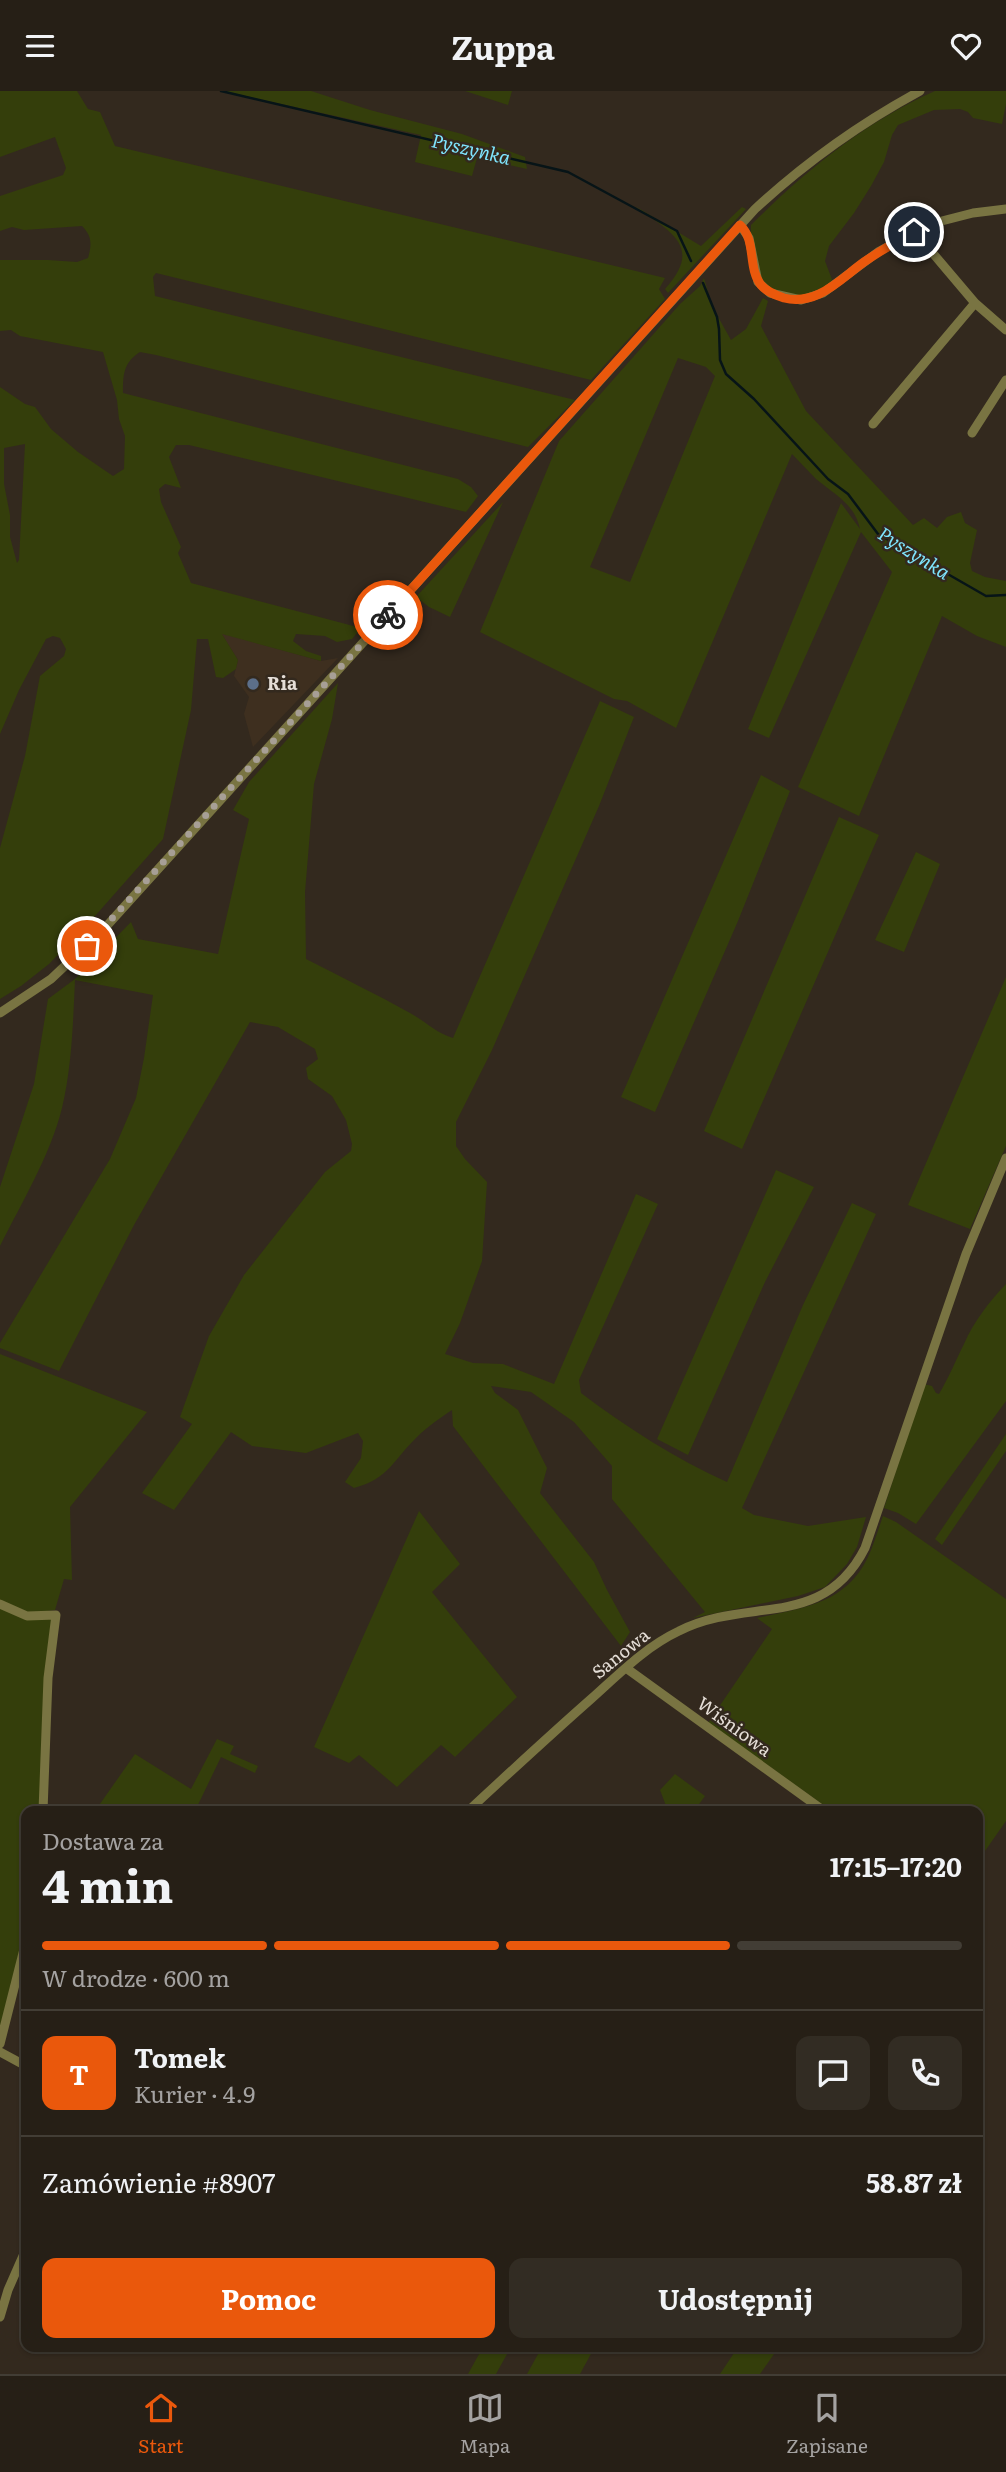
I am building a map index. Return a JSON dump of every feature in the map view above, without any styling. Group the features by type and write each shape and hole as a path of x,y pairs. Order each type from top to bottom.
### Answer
{"street":[{"path":"0,1013 51,979 87,946 740,225 807,163 852,131 920,91"},
{"path":"740,225 749,238 758,282 771,293 792,299 811,298 823,293 878,252 914,232 954,217 1006,209"},
{"path":"914,232 975,303 1006,330"},
{"path":"873,423 975,303"},
{"path":"972,433 1006,380"},
{"name":"Sanowa","path":"474,1806 650,1648 682,1629 710,1620 806,1602 831,1591 849,1574 865,1548 966,1254 1006,1158"},
{"path":"0,1604 27,1616 56,1615 48,1678 43,1806"},
{"name":"Wiśniowa","path":"626,1668 817,1806"},
{"path":"0,2044 21,1961"},
{"path":"0,2052 21,2063"},
{"path":"0,2317 21,2260"}],"shaded area":[{"path":"221,633 321,661 338,658 253,747 244,714 249,697 234,676 238,660"}],"green space":[{"path":"0,91 77,91 88,109 100,112 115,146 665,278 659,289 665,299 591,380 156,273 153,277 155,296 575,400 528,447 156,355 140,352 130,361 124,375 123,393 458,479 471,487 478,496 466,512 189,445 176,445 169,457 181,488 165,484 159,489 161,502 181,547 178,553 191,583 361,628 352,639 337,642 325,636 296,634 293,641 306,651 321,656 321,661 222,634 238,660 236,669 223,678 216,677 208,639 197,639 191,710 163,839 49,964 0,999 0,848 25,756 40,676 64,656 66,649 60,638 53,636 46,639 0,734 0,387 25,404 35,407 51,429 113,476 124,469 125,436 103,352 20,336 11,330 0,331 0,260 77,262 88,258 90,244 88,233 82,226 24,230 12,227 0,231 0,196 63,175 66,168 55,137 0,157","holes":["25,444 17,563 10,537 10,515 4,484 4,448"]},
{"path":"223,91 311,91 370,110 462,134 525,157 527,169 477,158 472,176 415,162 421,135"},
{"path":"465,91 512,91 508,105"},
{"path":"935,91 1006,91 1002,124 973,118 960,109 934,110 898,125 884,162 871,186 829,246 825,261 833,282 814,292 797,296 782,295 770,288 761,278 755,263 751,225 837,149 884,117"},
{"path":"635,206 701,246 742,207 746,209 668,293 665,289 682,262 682,251 670,232"},
{"path":"704,278 712,306 731,340 746,329 763,298 768,301 761,326 806,411 913,525 924,518 937,528 947,517 961,512 965,523 977,530 970,563 972,571 1006,581 1006,647 977,636 942,616 859,816 798,787 892,572 861,532 769,738 748,729 841,503 860,529 849,506 816,479 792,454 676,728 627,701 614,699 480,632 559,441 680,304 700,286","holes":["678,358 706,367 715,376 630,582 590,567"]},
{"path":"503,502 450,617 416,597"},
{"path":"338,683 332,719 314,784 305,892 306,959 453,1038 600,701 634,717 599,806 492,1050 456,1122 456,1146 487,1182 482,1261 460,1323 445,1354 473,1363 503,1364 554,1384 636,1194 658,1204 579,1380 581,1393 652,1442 727,1482 803,1305 852,1203 876,1214 742,1508 754,1515 808,1526 866,1517 857,1547 847,1564 825,1587 798,1596 693,1618 705,1612 612,1499 612,1466 574,1422 531,1392 491,1386 495,1393 518,1410 547,1468 540,1493 594,1562 630,1632 621,1646 453,1426 452,1410 421,1433 383,1474 354,1488 345,1482 361,1458 363,1441 358,1433 306,1453 252,1446 231,1432 174,1510 142,1493 192,1424 180,1417 209,1336 244,1275 325,1172 351,1151 352,1144 346,1120 332,1096 308,1079 306,1068 318,1059 315,1049 278,1027 250,1022 134,1225 59,1371 0,1348 0,1343 110,1159 136,1098 153,995 75,980 70,1060 57,1126 43,1161 0,1246 0,1187 34,1084 48,999 75,979 131,922 138,939 218,954 249,819 233,810 249,782"},
{"path":"761,775 790,791 738,921 655,1112 621,1097"},
{"path":"839,817 879,835 742,1149 704,1131"},
{"path":"916,852 940,864 904,952 875,940"},
{"path":"1006,977 1006,1146 970,1229 908,1205"},
{"path":"776,1170 814,1187 765,1282 688,1455 657,1439"},
{"path":"1006,1284 1006,1401 916,1524 884,1508 924,1384 932,1386 939,1394 972,1327"},
{"path":"0,1354 147,1412 70,1507 72,1580 64,1579 55,1610 31,1613 52,1618 40,1806 21,1806 21,1945 0,2031"},
{"path":"1006,1434 1006,1451 942,1545 935,1539"},
{"path":"419,1511 460,1564 432,1592 517,1697 455,1757 441,1745 397,1787 359,1755 349,1763 314,1747"},
{"path":"883,1516 896,1522 1006,1599 1006,1821 983,1854 983,1806 825,1806 708,1723 772,1629 757,1618 806,1607 835,1594 859,1573"},
{"path":"217,1739 234,1746 230,1754 258,1766 255,1773 221,1757 197,1806 99,1806 135,1754 191,1789"},
{"path":"675,1774 705,1796 698,1806 666,1806 660,1790"},
{"path":"480,2352 508,2352 496,2374 468,2374"},
{"path":"539,2352 592,2352 580,2374 527,2374"},
{"path":"735,2352 775,2352 760,2374 720,2374"}],"waterway":[{"name":"Pyszynka","path":"221,91 568,172 677,231 691,261"},
{"name":"Pyszynka","path":"703,283 717,317 720,360 726,374 754,399 828,479 848,494 878,534 986,596 1006,595"}],"way so far":[{"path":"87,946 388,615"}],"place":[{"name":"Ria","path":"253,684"}],"route":[{"path":"388,615 740,225 749,238 758,282 771,293 801,300 823,293 878,252 914,232"}]}
